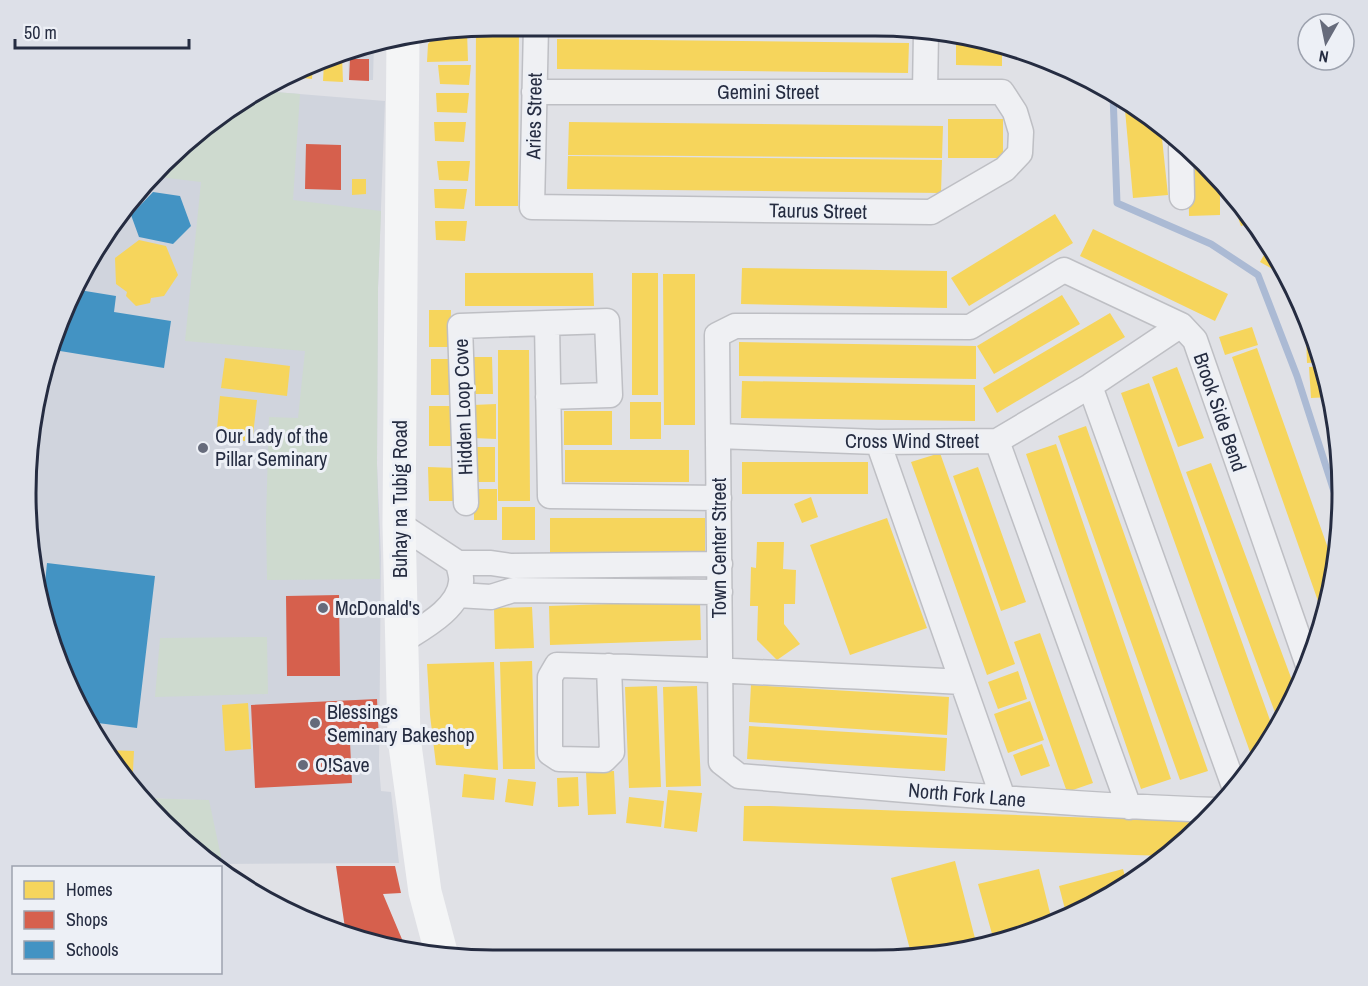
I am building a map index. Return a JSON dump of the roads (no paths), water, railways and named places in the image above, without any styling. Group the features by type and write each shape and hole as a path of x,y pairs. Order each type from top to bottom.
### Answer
{"main road":[{"name":"Buhay na Tubig Road","path":"403,45 399,524 404,738 424,892 439,947"}],"street":[{"name":"Aries Street","path":"532,207 536,36"},
{"path":"925,92 926,39"},
{"name":"Gemini Street","path":"534,92 1002,92"},
{"name":"Taurus Street","path":"532,207 931,212 1005,169 1020,153 1022,132 1015,112 1002,92"},
{"path":"1181,154 1182,197"},
{"name":"Brook Side Bend","path":"717,335 735,326 970,327 1064,270 1181,325 1195,340 1303,652"},
{"name":"Hidden Loop Cove","path":"466,503 460,327 607,321 610,395 548,398"},
{"path":"547,323 550,496 719,498"},
{"name":"Cross Wind Street","path":"718,436 878,442 997,441 1090,386 1181,325"},
{"name":"Town Center Street","path":"717,335 721,762"},
{"path":"1090,386 1231,779"},
{"path":"997,441 1129,807"},
{"path":"878,442 1003,798"},
{"path":"399,524 458,563 491,563 511,566 720,564"},
{"path":"402,641 442,615 458,595 461,581 458,563"},
{"path":"458,595 491,597 513,590 720,592"},
{"path":"609,666 962,682"},
{"name":"North Fork Lane","path":"721,762 739,776 1003,798 1204,810"}],"waterway":[{"path":"1113,103 1117,203 1211,244 1258,275 1297,376 1332,484"}],"place":[{"name":"Our Lady of the Pillar Seminary","path":"203,448"},
{"name":"McDonald's","path":"323,608"},
{"name":"Blessings Seminary Bakeshop","path":"315,723"},
{"name":"O!Save","path":"303,765"}]}
